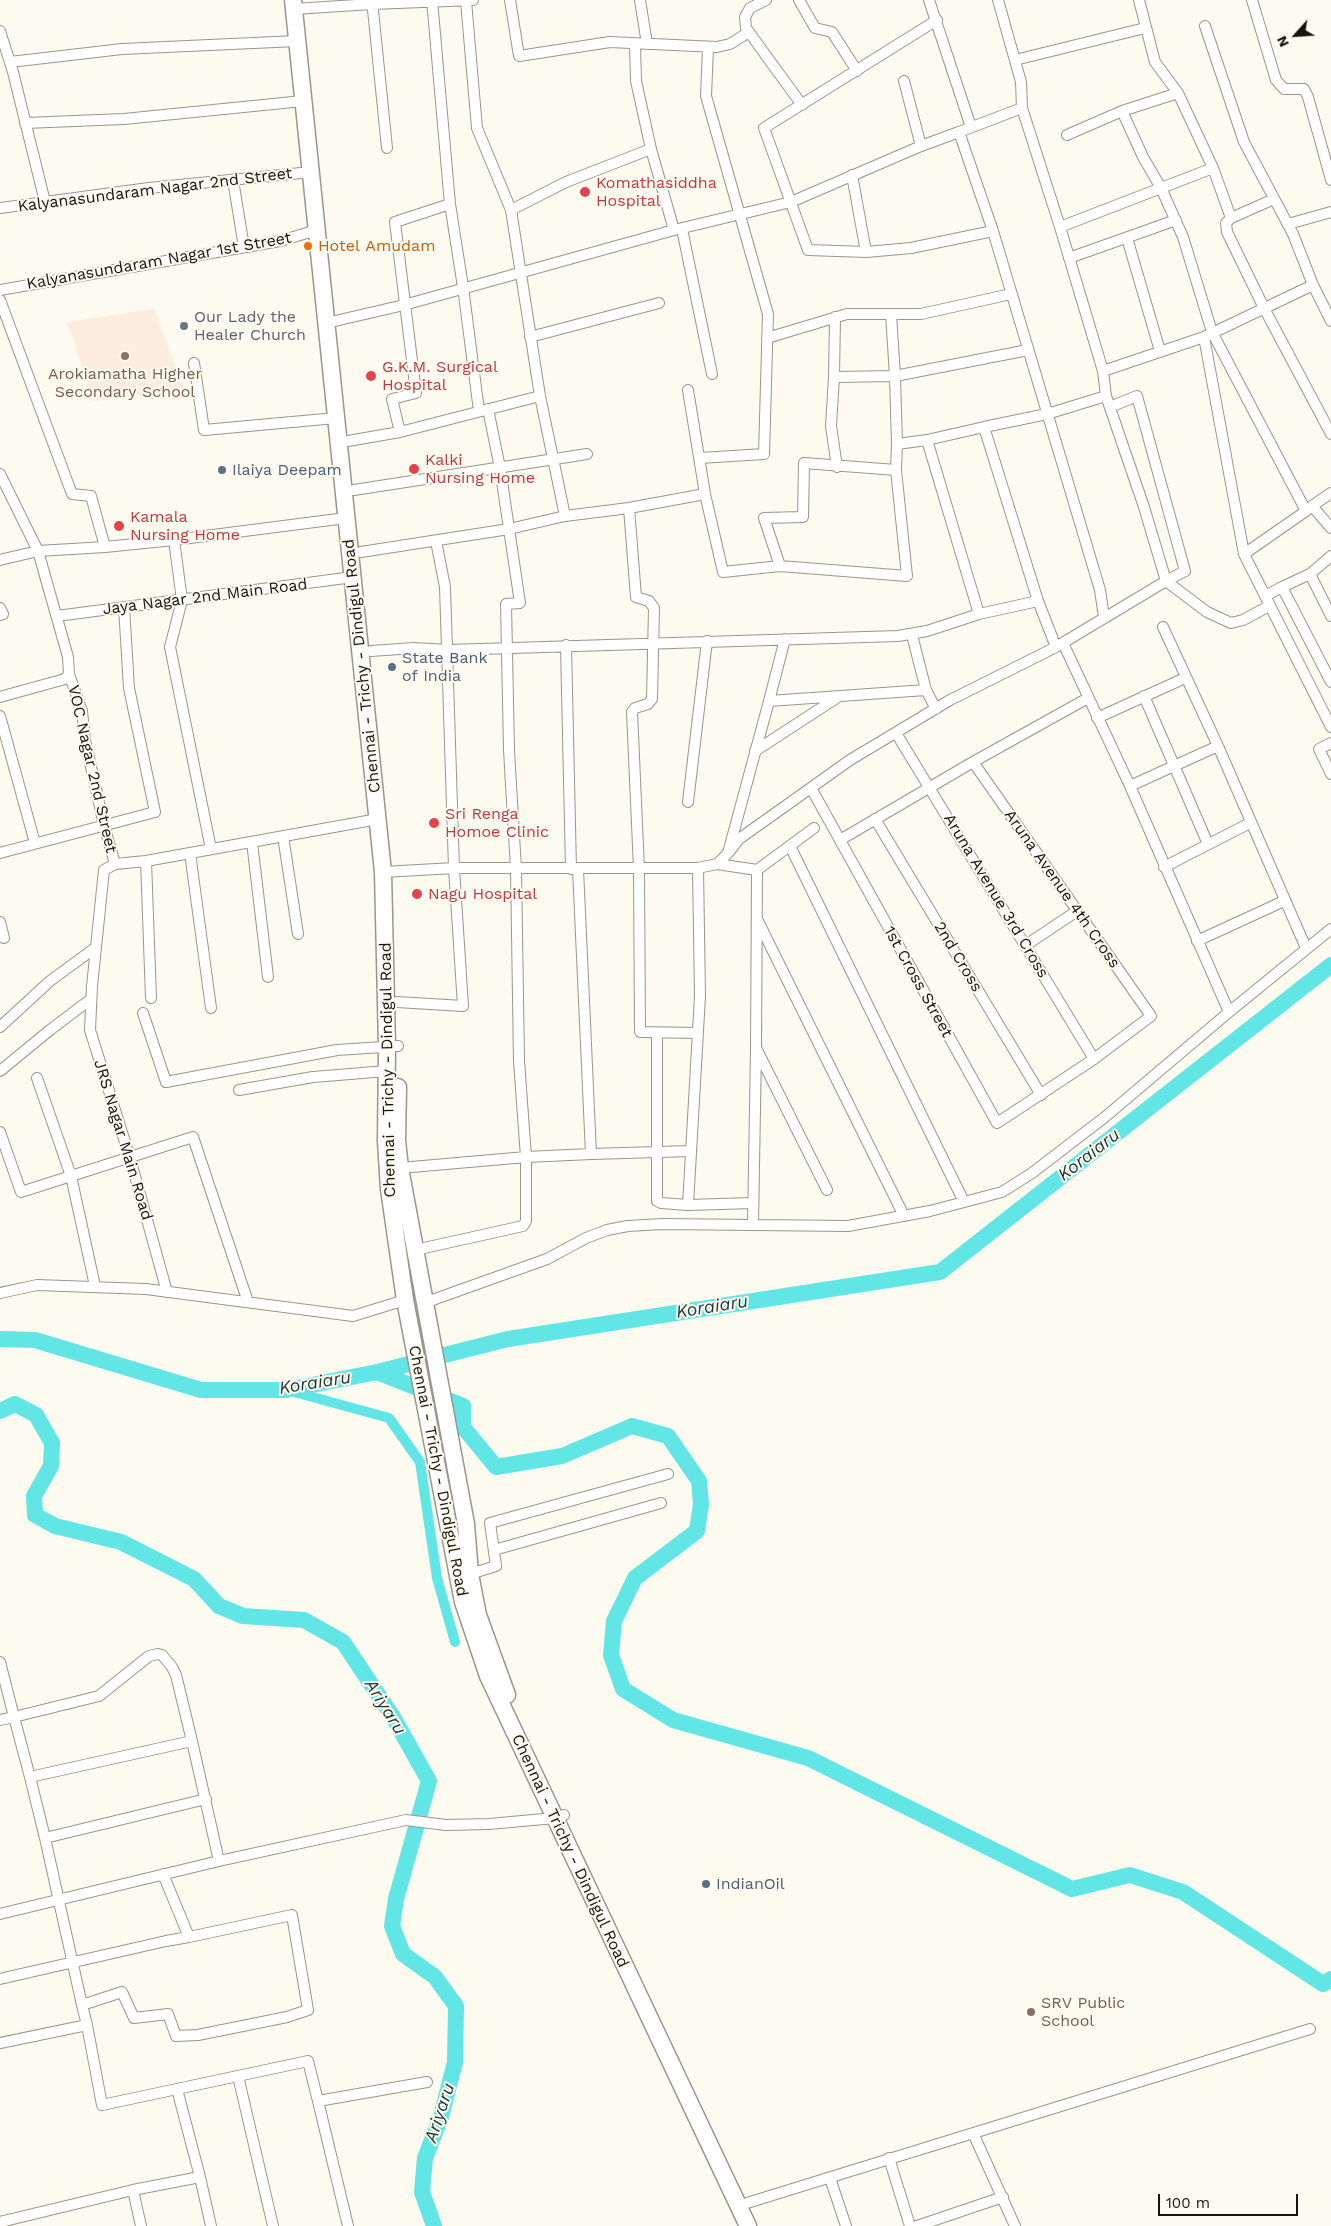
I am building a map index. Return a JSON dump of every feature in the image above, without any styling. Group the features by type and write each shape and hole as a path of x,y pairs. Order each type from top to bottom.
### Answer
{"highway":[{"name":"Chennai - Trichy - Dindigul Road","path":"298,5 297,41 317,230 348,441 361,552 358,577 378,819 388,872 392,1046 400,1168 466,1524 470,1574 478,1615 506,1692 560,1817 749,2226"},
{"name":"Chennai - Trichy - Dindigul Road","path":"298,5 330,321 336,418 346,518 371,651 388,872 397,1002 387,1070 386,1141 389,1189 407,1305 463,1602 488,1676 560,1817 747,2203 749,2226"}],"street":[{"path":"298,5 473,0"},
{"path":"510,0 519,56 610,42 708,48 730,44 750,32"},
{"path":"640,0 647,44"},
{"path":"765,0 750,8 745,17 746,28 802,105"},
{"path":"799,0 815,28 832,32 857,71"},
{"path":"929,0 972,127"},
{"path":"998,0 1021,82 1022,108 1070,258 1103,371 1106,396 1144,507 1166,581 1206,612 1231,623 1243,620 1282,587 1310,574 1331,556"},
{"path":"1139,0 1155,62 1178,93 1212,168 1231,218"},
{"path":"1252,0 1276,80 1284,89 1300,87 1304,89 1308,97 1331,180"},
{"path":"415,1250 523,1226 526,1221 526,1157 519,1061 516,869 509,750 506,604 520,603 500,468 483,410 450,204 432,1"},
{"path":"466,1 476,128 511,210 540,396 565,516"},
{"path":"372,2 387,148"},
{"path":"937,20 764,128 808,250 866,252 911,248 993,231"},
{"path":"1205,26 1244,142 1288,224 1313,285 1331,321"},
{"path":"1015,60 1145,28"},
{"path":"0,31 10,62 45,202"},
{"path":"10,62 122,49 297,41"},
{"path":"635,44 636,82 651,149 678,230 712,374"},
{"path":"700,458 764,454 768,314 706,96 708,48"},
{"path":"904,81 921,146"},
{"path":"1067,135 1122,111 1178,93"},
{"path":"25,122 124,118 303,101"},
{"path":"330,321 404,304 678,230 791,202 921,146 1022,108"},
{"path":"1122,111 1143,157 1161,188 1183,237 1208,334 1244,554 1330,721"},
{"path":"960,132 993,231 1100,590 1104,617"},
{"path":"511,210 566,182 651,149"},
{"path":"1060,227 1212,168"},
{"name":"Kalyanasundaram Nagar 2nd Street","path":"0,208 311,172"},
{"path":"852,175 866,252"},
{"path":"233,180 244,247"},
{"path":"1274,199 1231,218 1226,222 1227,232 1264,308 1331,434"},
{"path":"400,432 392,399 416,393 395,222 450,204"},
{"path":"1288,224 1331,212"},
{"path":"1070,258 1176,220"},
{"name":"Kalyanasundaram Nagar 1st Street","path":"0,290 280,241 317,230"},
{"path":"1127,238 1160,351"},
{"path":"1103,371 1208,334 1313,285"},
{"path":"767,338 847,314 921,314 1011,294"},
{"path":"0,300 72,494 91,496 105,547"},
{"path":"530,337 659,303"},
{"path":"688,390 705,494 723,572 780,566 907,576 896,470 895,376 891,314"},
{"path":"835,317 831,426 837,467"},
{"path":"1208,334 1309,508 1331,528"},
{"path":"834,377 895,376 1028,350"},
{"path":"194,363 204,430 336,418"},
{"path":"348,441 400,432 540,396"},
{"path":"897,444 927,440 1047,414 1106,396"},
{"path":"717,864 739,839 850,760 950,700 1059,645 1185,571 1137,396 1110,407"},
{"path":"984,427 1038,601 1088,698 1130,786 1229,1012"},
{"path":"927,440 979,614"},
{"path":"354,490 587,454"},
{"path":"780,566 764,518 803,517 804,464 896,470"},
{"name":"VOC Nagar 2nd Street","path":"0,474 38,551 68,657 69,674 82,712 85,740 104,825 115,864"},
{"path":"1244,554 1331,493"},
{"path":"361,552 509,529 565,516 629,508 705,494"},
{"path":"629,508 636,597 649,601 654,608 652,698 648,704 635,708 632,712 639,869 640,1032 698,1033"},
{"path":"0,560 38,551 174,540 346,518"},
{"path":"174,540 182,600 170,647 211,849"},
{"path":"397,1002 463,1006 454,868 445,587 436,541"},
{"path":"1310,574 1331,616"},
{"name":"Jaya Nagar 2nd Main Road","path":"57,616 358,577"},
{"path":"1282,587 1331,682"},
{"path":"371,651 414,648 448,650 508,646 912,635 979,614 1038,601"},
{"path":"0,853 155,812 129,688 124,607"},
{"path":"0,608 3,614 0,615"},
{"path":"1163,627 1218,746 1306,948"},
{"path":"912,635 926,690 936,709"},
{"path":"728,853 785,639"},
{"path":"688,802 707,641"},
{"path":"566,645 575,869 592,1154"},
{"path":"0,697 65,679 69,674"},
{"path":"1097,718 1185,678"},
{"path":"769,701 926,690"},
{"path":"755,751 840,696"},
{"path":"1144,696 1173,767 1208,844"},
{"path":"840,840 930,789 973,762 1088,698"},
{"path":"0,716 35,844"},
{"name":"Aruna Avenue 3rd Cross","path":"896,733 1094,1059"},
{"path":"1331,743 1319,749 1331,774"},
{"path":"1130,786 1218,746"},
{"name":"Aruna Avenue 4th Cross","path":"973,762 1151,1016 1094,1059"},
{"name":"1st Cross Street","path":"811,788 997,1123 1041,1095"},
{"path":"115,864 190,853 378,819"},
{"name":"2nd Cross","path":"875,819 1041,1095"},
{"path":"1164,867 1250,823"},
{"path":"388,872 454,868 698,868 717,864 757,870 814,828"},
{"path":"283,836 298,934"},
{"path":"252,842 268,977"},
{"path":"790,846 964,1202"},
{"path":"190,853 212,1008"},
{"path":"146,860 151,998"},
{"name":"JRS Nagar Main Road","path":"115,864 104,870 92,986 90,1030 130,1158 167,1292"},
{"path":"688,1205 700,996 698,868"},
{"path":"753,1224 757,870"},
{"path":"1197,941 1284,901"},
{"path":"1026,945 1077,911"},
{"path":"757,919 904,1216"},
{"path":"0,922 4,938"},
{"path":"425,1308 547,1259 586,1238 607,1230 628,1226 662,1224 848,1226 904,1216 1002,1192 1032,1173 1105,1117 1331,929"},
{"path":"0,1027 50,981 96,948"},
{"path":"0,1071 91,999"},
{"path":"143,1013 166,1082 337,1050 392,1046"},
{"path":"657,1033 656,1201 688,1205 753,1204"},
{"path":"756,1048 827,1190"},
{"path":"1041,1095 1094,1059"},
{"path":"239,1090 313,1077 387,1070"},
{"path":"37,1078 71,1176 95,1286"},
{"path":"0,1132 22,1192 192,1137 248,1302"},
{"path":"400,1168 526,1157 690,1151"},
{"path":"0,1293 36,1285 95,1286 167,1292 352,1316 407,1305"},
{"path":"470,1574 496,1566 490,1524 668,1474"},
{"path":"494,1550 661,1503"},
{"path":"0,1720 99,1696 149,1656 158,1654 167,1661 176,1674 219,1861"},
{"path":"0,1662 46,1838 74,1963 102,2105 308,2061 348,2226"},
{"path":"30,1777 192,1741"},
{"path":"46,1838 206,1799"},
{"path":"0,1914 219,1861 406,1820 446,1825 489,1824 560,1817"},
{"path":"163,1874 189,1937"},
{"path":"0,1979 166,1941 292,1916 308,2010 287,2017 198,2035 176,2036 168,2014 134,2018 122,1992 82,2005"},
{"path":"0,2043 87,2025"},
{"path":"747,2203 1310,2029"},
{"path":"238,2076 273,2226"},
{"path":"318,2102 427,2082"},
{"path":"177,2089 211,2226"},
{"path":"973,2133 1003,2197 1014,2226"},
{"path":"889,2158 910,2226"},
{"path":"0,2222 133,2190 200,2177"},
{"path":"830,2178 846,2226"},
{"path":"133,2190 141,2226"},
{"path":"916,2226 1003,2197"}],"shaded area":[{"name":"Arokiamatha Higher Secondary School","path":"154,309 184,389 94,401 67,322"}],"waterway":[{"name":"Koraiaru","path":"0,1339 35,1340 201,1390 287,1390 377,1372 508,1339 940,1272 1331,965"},
{"path":"377,1372 463,1406 463,1427 496,1467 562,1456 632,1426 668,1436 699,1481 701,1504 697,1531 635,1578 614,1621 611,1655 623,1689 673,1720 808,1758 1072,1889 1130,1875 1183,1892 1323,1984 1331,1979"},
{"path":"287,1390 389,1418 420,1462 437,1578 455,1642"},
{"name":"Ariyaru","path":"0,1411 15,1404 36,1415 52,1443 51,1466 34,1496 35,1515 55,1526 121,1542 194,1579 219,1606 243,1616 304,1620 343,1642 393,1717 429,1781 396,1899 392,1926 403,1954 435,1977 456,2006 455,2062 441,2117 425,2158 422,2192 434,2226"}],"place":[{"name":"Komathasiddha Hospital","path":"585,192"},
{"name":"Hotel Amudam","path":"308,246"},
{"name":"Our Lady the Healer Church","path":"184,326"},
{"name":"Arokiamatha Higher Secondary School","path":"125,356"},
{"name":"G.K.M. Surgical Hospital","path":"371,376"},
{"name":"Kalki Nursing Home","path":"414,469"},
{"name":"Ilaiya Deepam","path":"222,470"},
{"name":"Kamala Nursing Home","path":"119,526"},
{"name":"State Bank of India","path":"392,667"},
{"name":"Sri Renga Homoe Clinic","path":"434,823"},
{"name":"Nagu Hospital","path":"417,894"},
{"name":"IndianOil","path":"706,1884"},
{"name":"SRV Public School","path":"1031,2012"}]}
